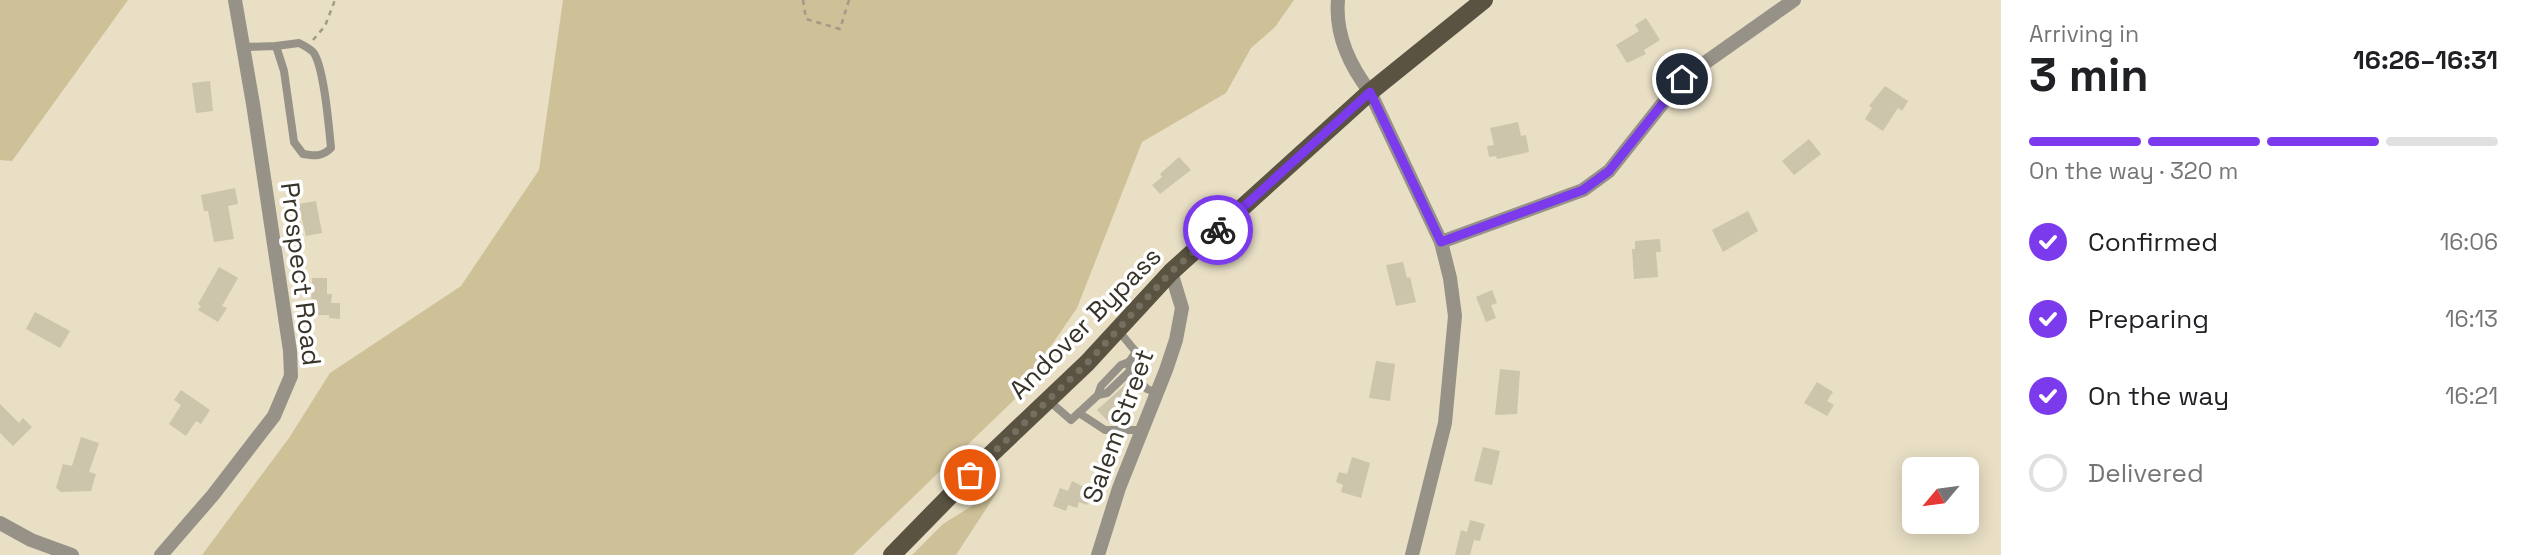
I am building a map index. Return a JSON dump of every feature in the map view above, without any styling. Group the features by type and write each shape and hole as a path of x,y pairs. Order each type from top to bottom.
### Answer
{"main road":[{"name":"Andover Bypass","path":"892,555 1118,329 1171,272 1370,92 1484,0"}],"street":[{"name":"Prospect Road","path":"161,555 265,429 280,404 291,376 290,351 235,0"},
{"path":"1338,0 1337,13 1341,33 1354,72 1370,92 1441,242 1450,278 1455,316 1445,423 1412,555"},
{"path":"1771,16 1773,0"},
{"path":"1441,242 1562,199 1596,183 1609,171 1682,79 1794,0"},
{"name":"Salem Street","path":"1098,555 1119,488 1158,393 1176,340 1182,308 1171,272"},
{"path":"0,523 31,540 72,555"}],"lane":[{"path":"244,47 299,43 314,53 321,70 331,148 325,153 316,156 303,154 293,142 284,71 276,46"},
{"path":"1118,329 1136,352 1129,366"},
{"path":"1048,400 1071,420 1098,395 1101,386 1121,365 1129,366 1147,388 1158,393"},
{"path":"1079,413 1105,430 1143,430"}],"path":[{"path":"306,48 326,26 335,0"},
{"path":"803,0 806,19 840,29 849,0"}],"shaded area":[{"path":"0,0 128,0 12,161 0,160"},
{"path":"563,0 1294,0 1275,27 1251,48 1226,93 1142,142 1077,308 1014,400 853,555 202,555 289,438 330,373 461,286 539,170"},
{"path":"999,489 956,555 912,555 943,524"}],"building":[{"path":"1646,18 1660,40 1644,50 1646,54 1627,63 1616,45 1639,31 1635,25"},
{"path":"210,81 213,111 196,113 192,83"},
{"path":"1885,86 1908,101 1902,111 1898,108 1883,131 1865,119 1872,108 1869,106"},
{"path":"1518,122 1521,136 1526,135 1529,152 1497,159 1496,156 1489,157 1487,146 1494,145 1490,128"},
{"path":"1809,139 1821,154 1794,175 1782,161"},
{"path":"1179,157 1191,170 1160,194 1152,185"},
{"path":"235,188 238,204 228,206 234,239 214,242 208,211 204,211 201,195"},
{"path":"316,201 322,233 306,236 298,204"},
{"path":"1748,211 1758,231 1723,252 1712,230"},
{"path":"1660,239 1661,252 1656,252 1658,277 1634,279 1632,249 1635,249 1635,241"},
{"path":"1403,262 1416,302 1396,306 1386,265"},
{"path":"219,267 238,278 222,306 227,308 218,322 198,310 201,306 198,304"},
{"path":"312,278 327,278 327,294 332,294 331,303 340,303 340,319 329,318 329,315 314,315 314,307 311,307"},
{"path":"1492,290 1497,303 1491,305 1496,318 1486,322 1476,297"},
{"path":"35,312 70,331 60,348 26,329"},
{"path":"1376,361 1395,364 1390,401 1369,398"},
{"path":"1500,369 1520,371 1517,414 1495,415"},
{"path":"1817,382 1833,392 1827,401 1834,405 1827,416 1804,403"},
{"path":"1125,385 1131,391 1122,400 1126,405 1109,422 1097,410"},
{"path":"181,390 210,410 201,424 196,421 186,436 169,424 181,405 174,400"},
{"path":"0,404 19,423 23,418 32,427 13,446 0,433"},
{"path":"81,437 99,443 89,472 96,474 91,491 61,492 56,488 63,464 72,466"},
{"path":"1483,447 1500,451 1492,485 1474,481"},
{"path":"1352,457 1370,463 1361,498 1341,492 1343,485 1336,482 1339,472 1347,474"},
{"path":"1072,481 1092,491 1087,505 1079,502 1077,508 1068,505 1066,511 1053,506 1060,488 1068,491"},
{"path":"1470,520 1485,524 1480,541 1474,540 1470,555 1455,555 1461,530 1467,532"}],"way so far":[{"path":"970,475 1087,363 1171,272 1218,230"}],"route":[{"path":"1218,230 1370,92 1441,242 1562,199 1596,183 1609,171 1682,79"}]}
